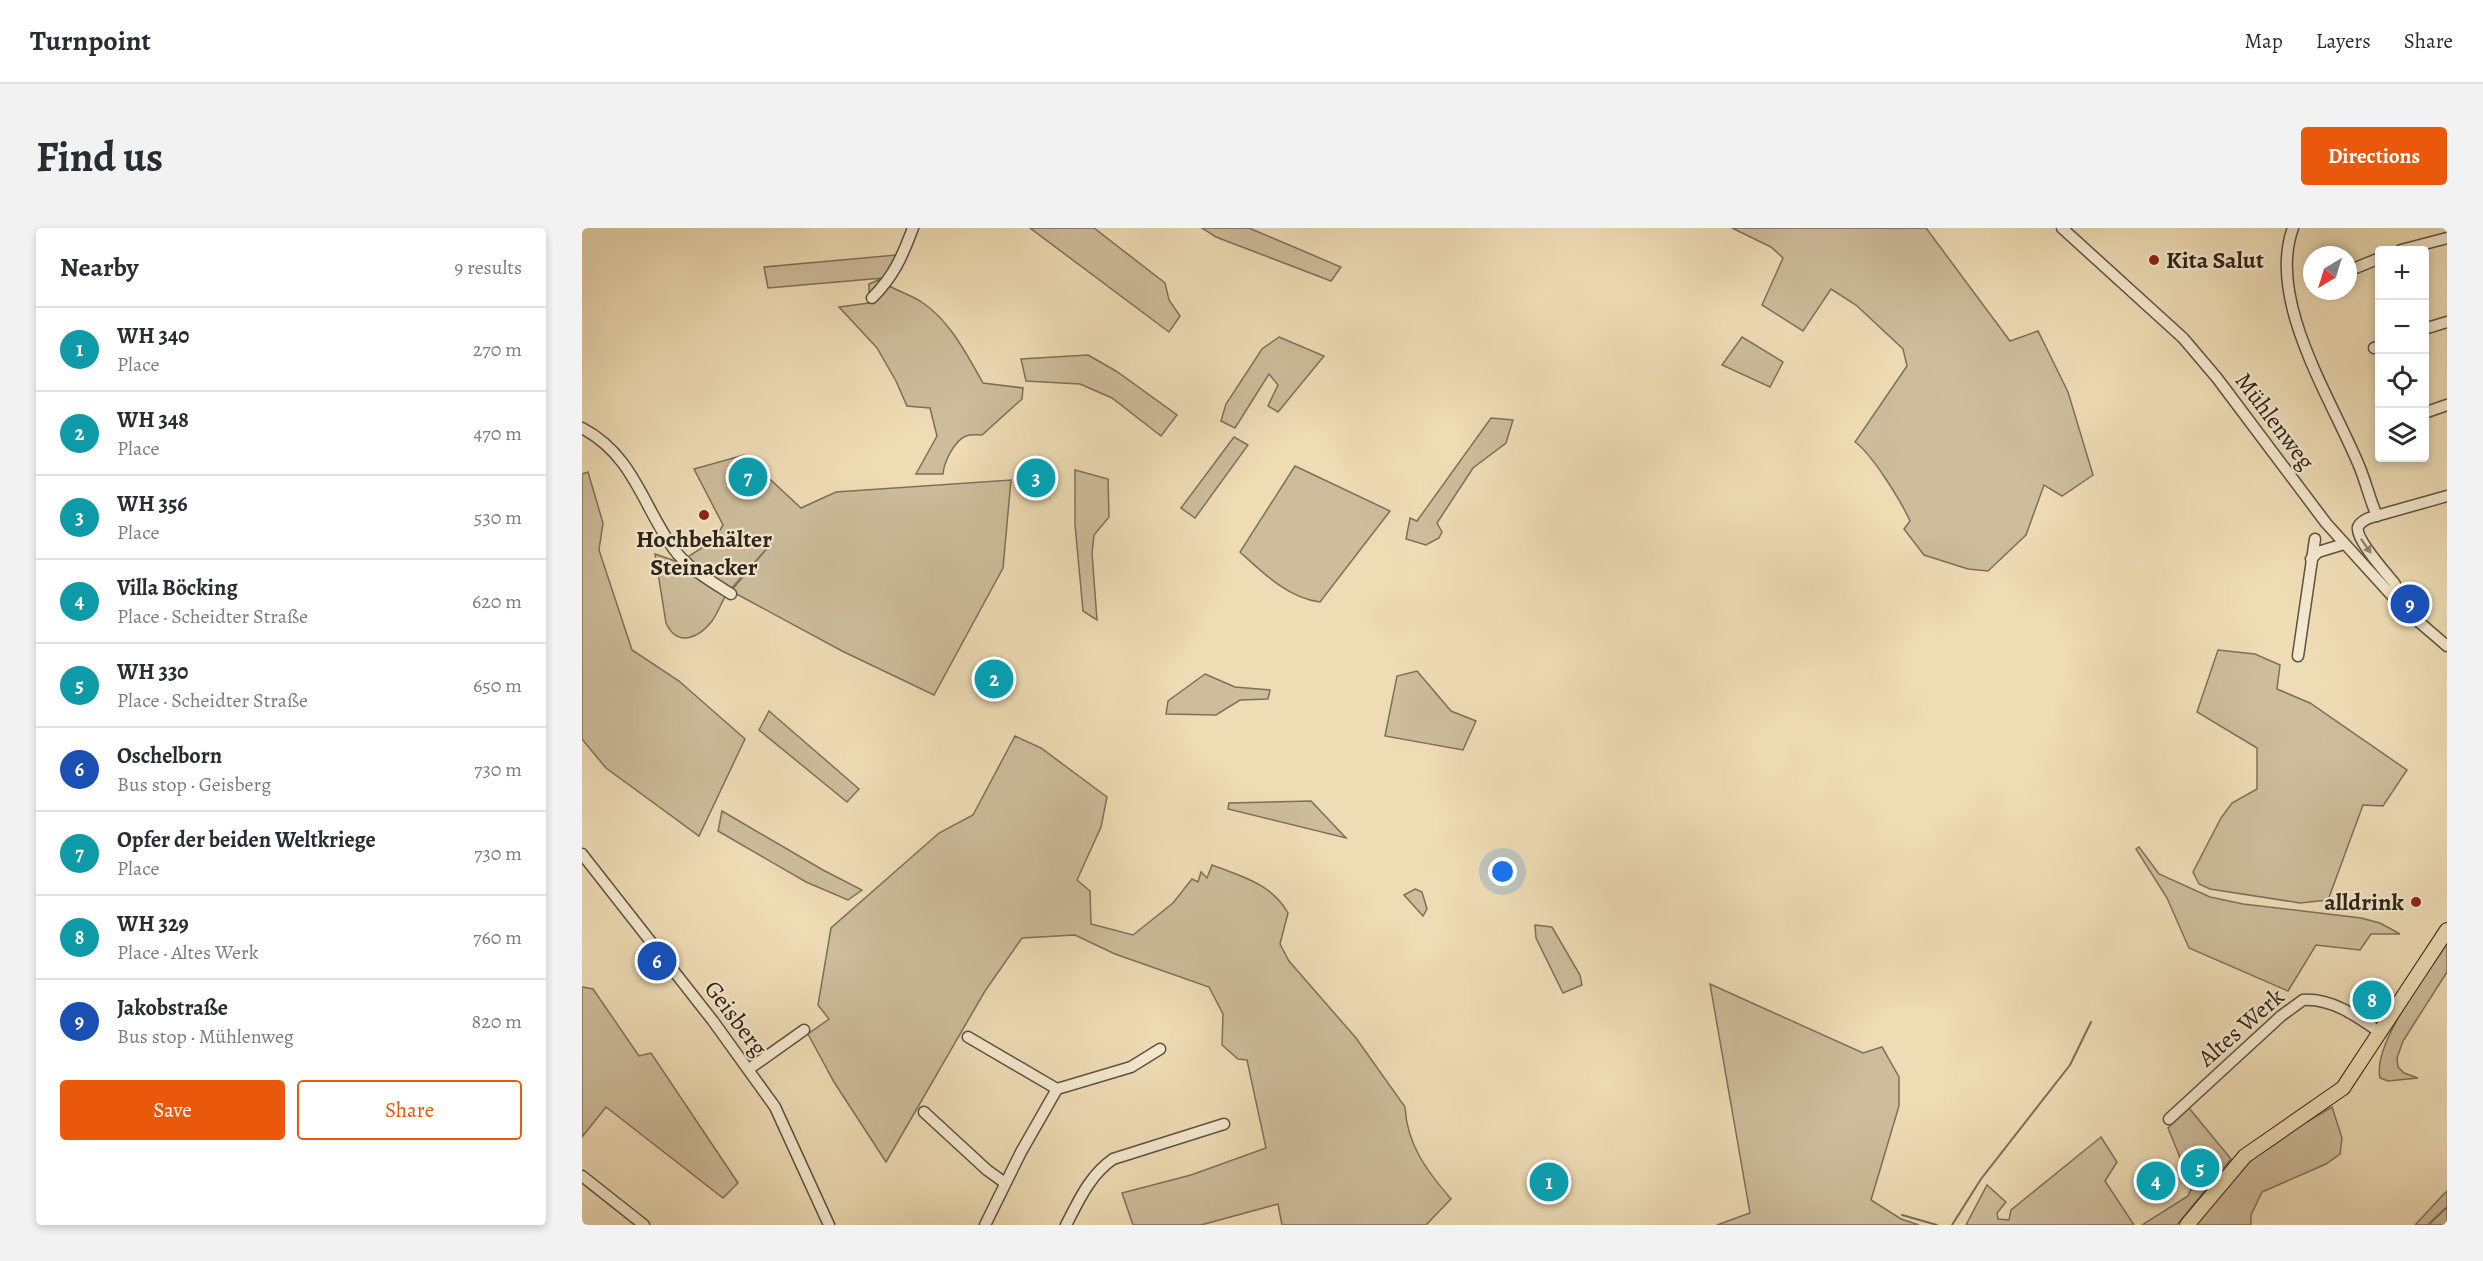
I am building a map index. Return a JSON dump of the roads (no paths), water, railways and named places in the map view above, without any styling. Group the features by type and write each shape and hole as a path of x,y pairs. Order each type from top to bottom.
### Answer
{"main road":[{"path":"2187,1225 2245,1156 2343,1088 2447,930"}],"street":[{"path":"872,298 890,280 902,258 913,228"},
{"name":"Mühlenweg","path":"2062,228 2182,338 2217,378 2344,544 2412,617 2447,646"},
{"path":"2293,228 2287,243 2287,263 2296,318 2310,358 2360,468 2377,516"},
{"path":"2416,246 2447,238"},
{"path":"2357,267 2375,260"},
{"path":"2429,327 2447,322"},
{"path":"2429,411 2447,405"},
{"path":"582,428 596,435 632,473 673,549 689,565 731,594"},
{"path":"2391,593 2395,589 2395,584 2362,541 2358,530 2359,525 2377,516 2447,496"},
{"path":"2298,656 2315,539"},
{"path":"2311,559 2318,552 2344,544"},
{"name":"Geisberg","path":"582,854 749,1069 775,1107 829,1225"},
{"name":"Altes Werk","path":"2169,1119 2302,1000 2336,1006 2353,1014 2381,1033"},
{"path":"749,1069 804,1030"},
{"path":"968,1037 1057,1089"},
{"path":"985,1225 1005,1183 1057,1089 1131,1066 1160,1049"},
{"path":"924,1112 987,1170 1005,1183"},
{"path":"1066,1225 1089,1182 1102,1167 1113,1159 1224,1124"},
{"path":"582,1176 644,1225"}],"waterway":[{"path":"1952,1225 1981,1179 2070,1065 2091,1022"},
{"path":"2428,1225 2447,1207"},
{"path":"1902,1215 1937,1225"}],"place":[{"name":"Kita Salut","path":"2154,260"},
{"name":"Opfer der beiden Weltkriege","path":"748,477"},
{"name":"WH 356","path":"1036,478"},
{"name":"Hochbehälter Steinacker","path":"704,515"},
{"name":"Jakobstraße","path":"2410,604"},
{"name":"WH 348","path":"994,679"},
{"name":"alldrink","path":"2416,902"},
{"name":"Oschelborn","path":"657,961"},
{"name":"WH 329","path":"2372,1000"},
{"name":"WH 330","path":"2200,1168"},
{"name":"Villa Böcking","path":"2156,1181"},
{"name":"WH 340","path":"1549,1182"}]}
